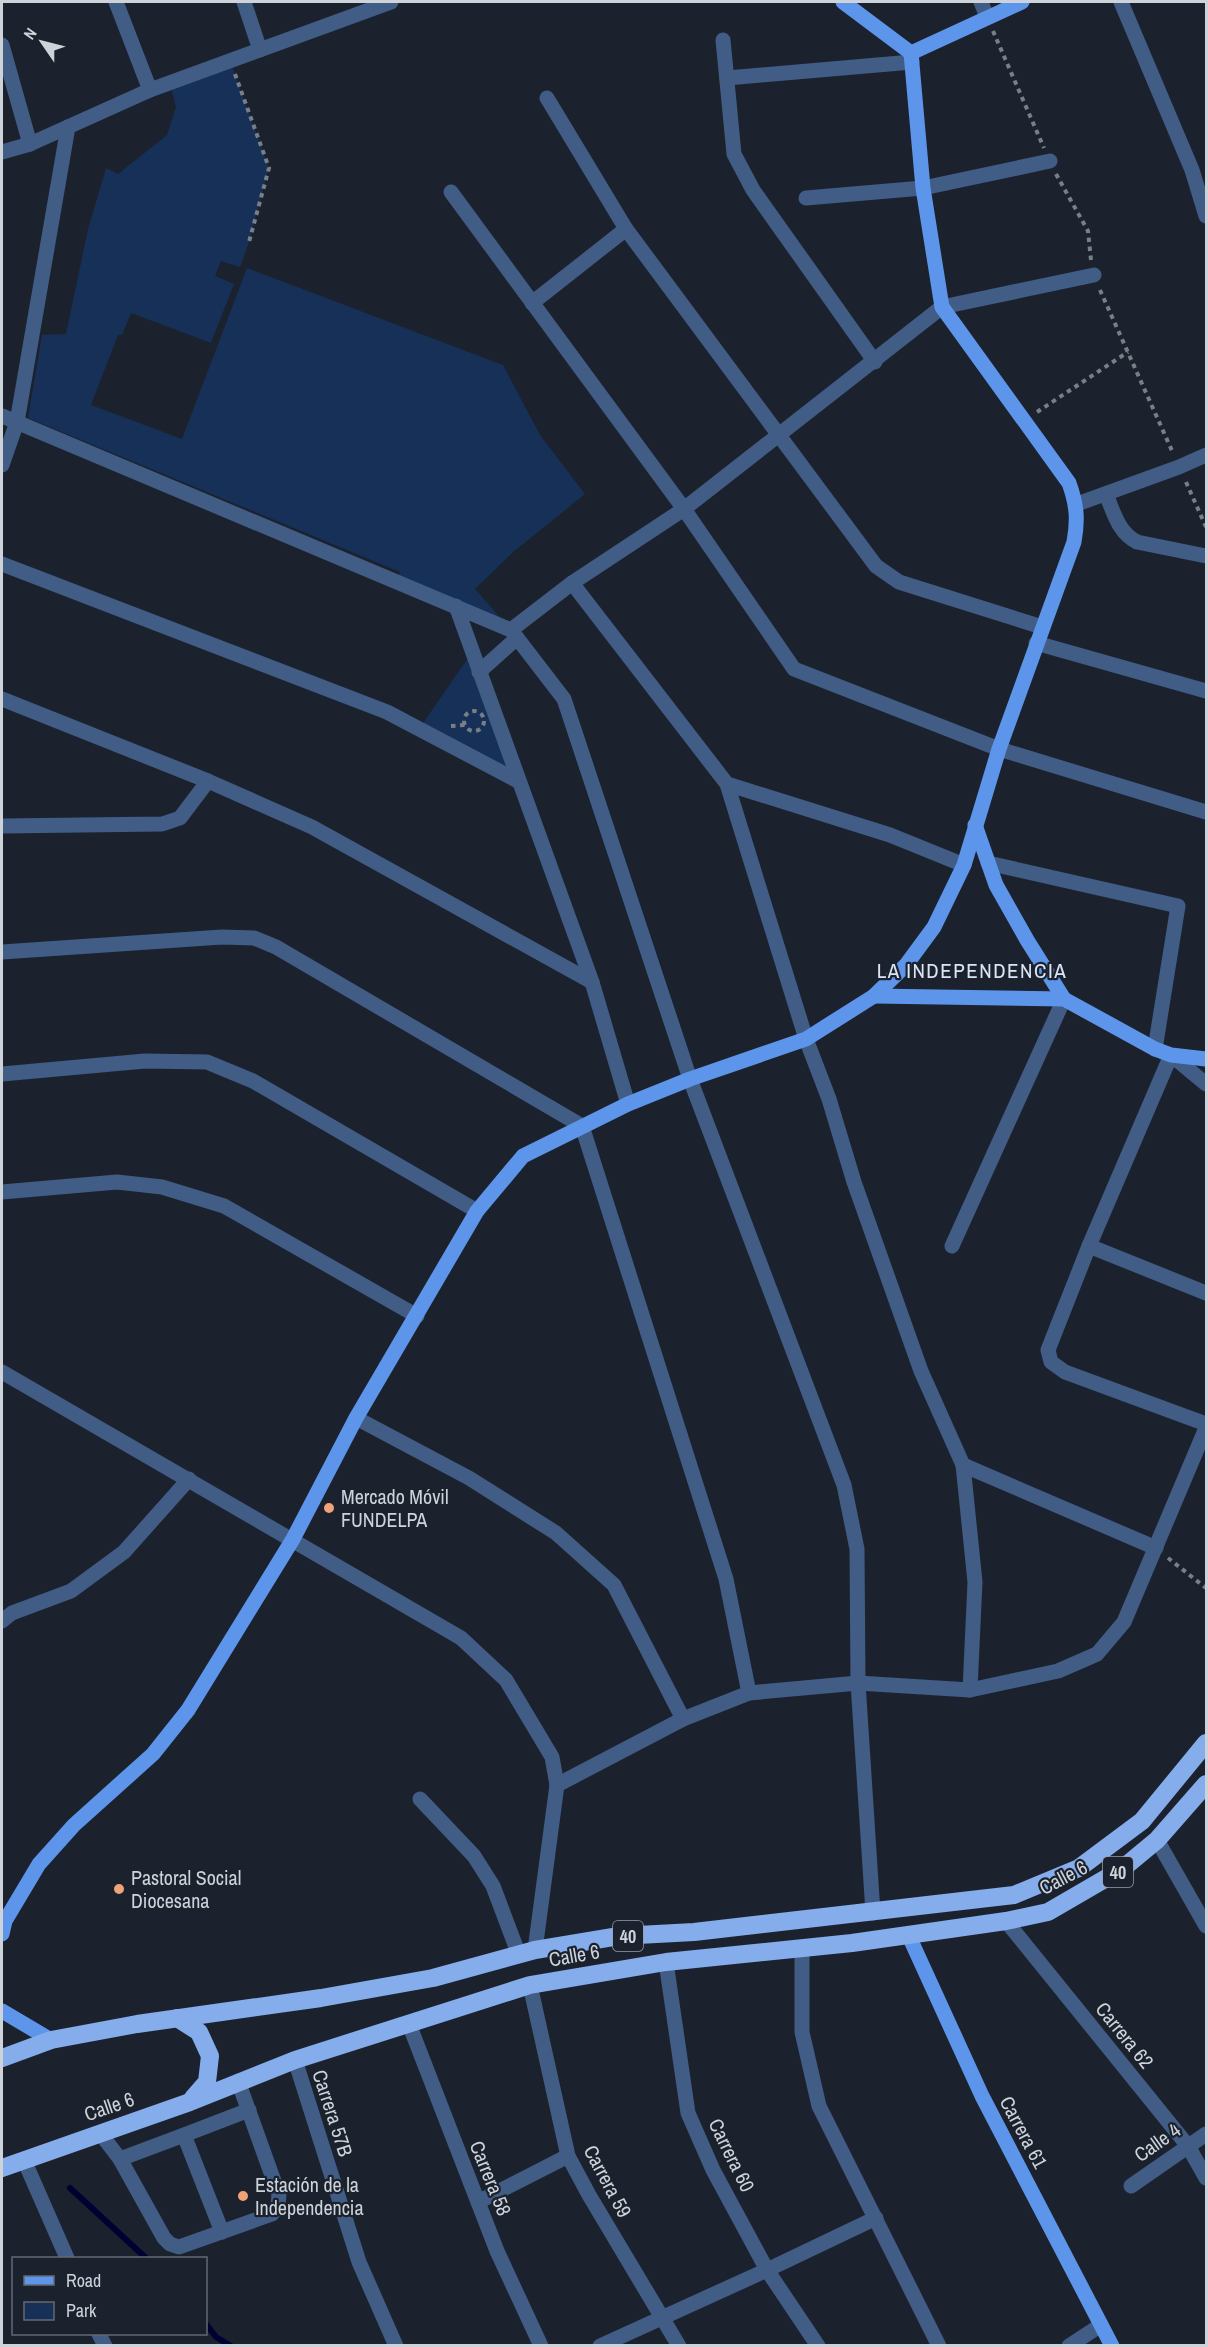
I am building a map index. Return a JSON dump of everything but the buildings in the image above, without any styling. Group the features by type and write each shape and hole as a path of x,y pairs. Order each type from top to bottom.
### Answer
{"highway":[{"name":"Calle 6","path":"2,2058 51,2040 433,1978 527,1953 620,1936 694,1932 1014,1895 1079,1868 1142,1821 1206,1743"},
{"name":"Calle 6","path":"2,2168 190,2102 295,2060 530,1985 666,1962 802,1948 1006,1921 1048,1912 1122,1869 1157,1840 1206,1784"},
{"path":"177,2018 199,2032 210,2056 207,2082 190,2102"}],"main road":[{"path":"2,1934 5,1921 39,1864 74,1825 153,1754 188,1710 293,1539 356,1418 477,1211 523,1156 628,1104 690,1079 806,1039 874,996 906,965 934,927 964,865 999,749 1074,542 1078,522 1077,504 1069,483 942,307 923,188 911,58 843,2"},
{"path":"911,58 987,17 1022,2"},
{"path":"975,825 1001,894 1064,999"},
{"path":"874,996 1064,999 1155,1049 1171,1055 1206,1059"},
{"name":"Carrera 61","path":"908,1934 982,2096 1112,2346"},
{"path":"2,2011 51,2040"}],"street":[{"path":"116,2 150,90"},
{"path":"244,2 260,50"},
{"path":"981,2 987,17"},
{"path":"1121,2 1191,170 1206,216"},
{"path":"2,152 30,144 150,90 385,3"},
{"path":"723,40 734,154 753,190 875,362"},
{"path":"2,45 30,144"},
{"path":"727,78 911,58"},
{"path":"547,98 626,229 876,566 899,582 1042,627"},
{"path":"2,465 17,422 68,127"},
{"path":"806,198 923,188 1050,161"},
{"path":"452,192 684,509 794,669 999,749 1206,812"},
{"path":"532,303 626,229"},
{"path":"479,672 514,634 572,583 684,509 875,362 942,307 1094,275"},
{"path":"2,416 456,606 514,634 564,699 690,1079 844,1485 857,1549 858,1683 873,1913"},
{"path":"1077,504 1206,455"},
{"path":"1106,494 1119,528 1127,537 1137,542 1206,556"},
{"path":"2,564 387,712 518,781"},
{"path":"572,583 727,784 806,1039 829,1099 854,1182 921,1371 963,1465 975,1582 970,1690"},
{"path":"456,606 592,982 628,1104"},
{"path":"1036,643 1206,691"},
{"path":"2,699 208,782 312,827 592,982"},
{"path":"2,826 162,824 180,818 208,782"},
{"path":"727,784 890,836 964,865"},
{"path":"988,863 1178,906 1155,1049"},
{"path":"2,952 222,937 254,938 276,947 582,1126 726,1579 749,1693"},
{"path":"952,1246 1064,999"},
{"path":"558,1785 683,1719 749,1693 858,1683 970,1690 1058,1671 1097,1653 1124,1622 1206,1426 1065,1372 1051,1362 1048,1350 1089,1246 1171,1055 1206,1084"},
{"path":"2,1074 145,1061 207,1062 254,1081 477,1211"},
{"path":"2,1192 117,1182 162,1188 224,1206 417,1316"},
{"path":"1089,1246 1206,1293"},
{"path":"2,1372 461,1638 499,1672 552,1757 558,1785 527,1953"},
{"path":"356,1418 469,1478 556,1533 614,1585 683,1719"},
{"path":"963,1465 1156,1548"},
{"path":"2,1621 12,1613 71,1591 124,1552 189,1479"},
{"path":"420,1799 474,1856 493,1886 527,1953"},
{"path":"1157,1840 1206,1926"},
{"name":"Carrera 62","path":"1006,1921 1188,2146 1206,2178"},
{"path":"802,1948 802,2032 819,2106 939,2346"},
{"name":"Carrera 60","path":"666,1962 688,2113 713,2170 767,2270 818,2346"},
{"name":"Carrera 59","path":"530,1985 568,2156 679,2346"},
{"name":"Carrera 58","path":"409,2024 497,2251 541,2346"},
{"name":"Carrera 57B","path":"295,2060 359,2262 396,2346"},
{"path":"100,2133 120,2159 164,2238 170,2244 179,2247 272,2214 279,2205 279,2195 238,2081"},
{"path":"120,2159 249,2110"},
{"name":"Calle 4","path":"1131,2186 1206,2133"},
{"path":"184,2135 222,2232"},
{"path":"478,2202 568,2156"},
{"path":"24,2160 66,2257"},
{"path":"600,2346 876,2218"},
{"path":"1069,2346 1101,2325"}],"path":[{"path":"230,61 269,168 249,242"},
{"path":"1024,420 1128,352"},
{"path":"476,711 481,715 483,721 479,729 472,730 465,725 465,716 470,712 476,711"},
{"path":"1156,1548 1206,1588"}],"green space":[{"path":"230,61 269,168 240,267 221,261 215,276 234,284 211,343 131,313 122,335 118,335 91,405 182,439 247,268 503,365 540,435 585,494 512,553 475,589 511,630 397,581 400,572 28,418 42,335 66,334 88,229 106,168 118,174 167,135 176,107 170,83"},
{"path":"472,652 518,781 419,729"}],"waterway":[{"path":"70,2188 145,2257"},
{"path":"207,2325 216,2337 231,2346"}],"place":[{"name":"Mercado Móvil FUNDELPA","path":"329,1508"},
{"name":"Pastoral Social Diocesana","path":"119,1889"},
{"name":"Estación de la Independencia","path":"243,2196"}],"district":[{"name":"LA INDEPENDENCIA","path":"972,970"}]}
